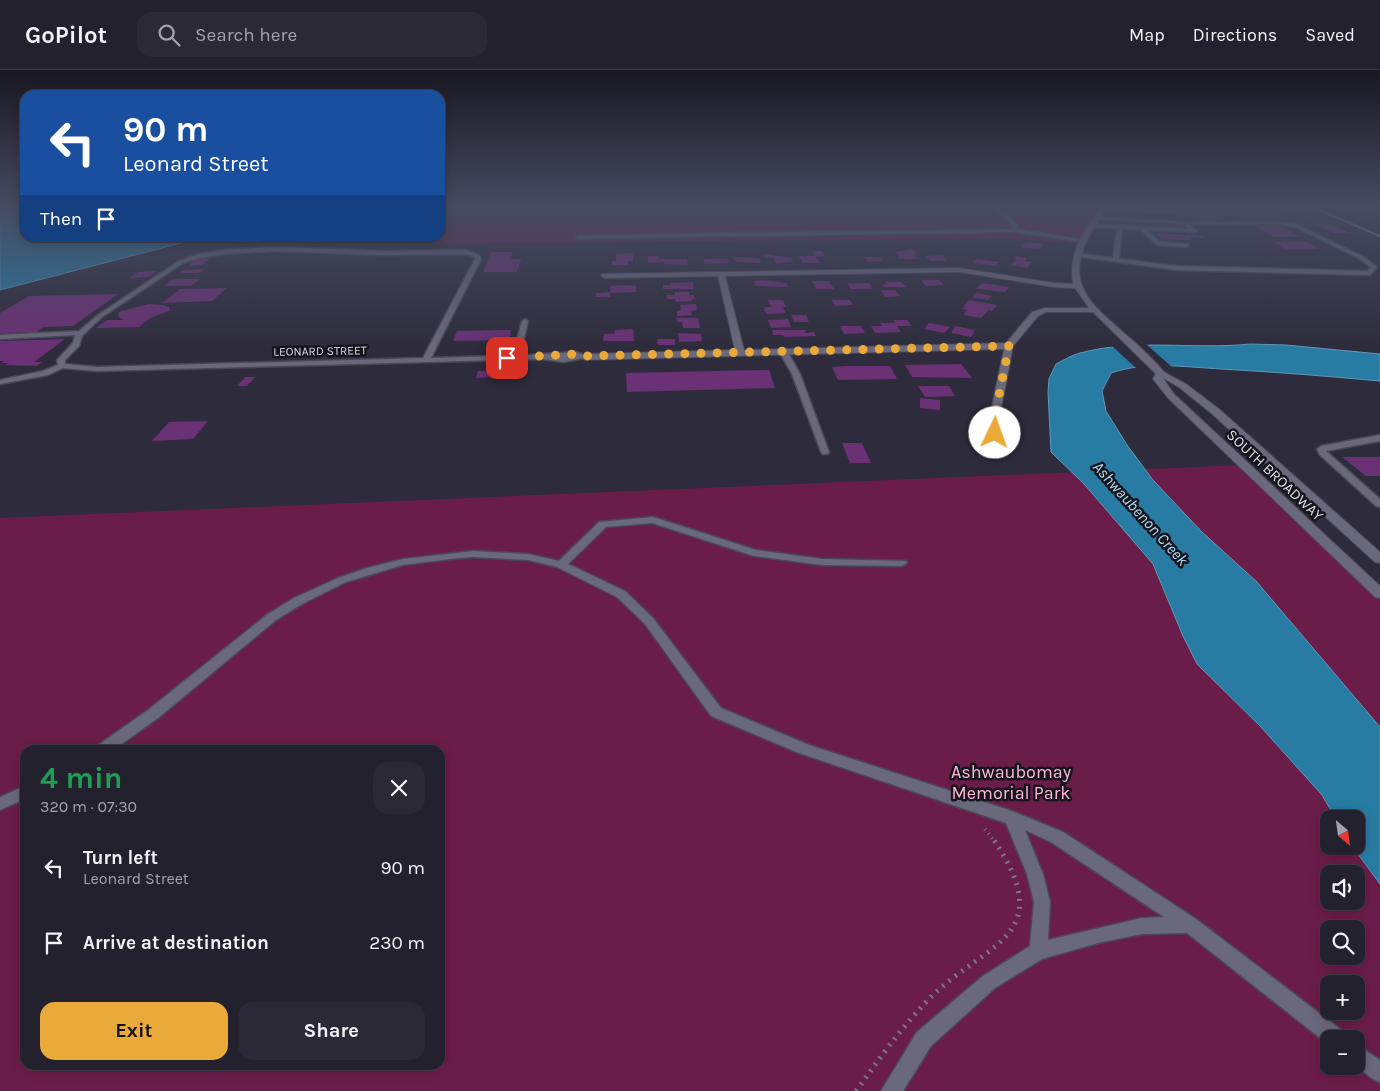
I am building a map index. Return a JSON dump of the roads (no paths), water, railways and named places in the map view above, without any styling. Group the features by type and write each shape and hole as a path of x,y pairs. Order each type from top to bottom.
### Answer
{"street":[{"path":"605,276 959,270 1054,285 1078,286 1076,255"},
{"path":"721,274 740,352"},
{"name":"SOUTH BROADWAY","path":"1078,286 1095,310 1160,373 1183,386 1215,411 1380,560"},
{"path":"995,433 994,420 1009,346 1035,314 1045,310 1095,310"},
{"name":"LEONARD STREET","path":"585,356 1009,346"},
{"name":"SOUTH BROADWAY","path":"1160,373 1158,379 1171,396 1378,591"}],"lane":[{"path":"0,382 45,373 62,366 61,360 76,344 81,333 100,316 182,262 211,254 228,253"},
{"path":"374,253 413,253"},
{"path":"426,360 478,259 473,254 468,253"},
{"path":"1116,260 1117,253"},
{"path":"1076,255 1177,268 1370,273 1374,267 1351,253"},
{"path":"489,359 509,354 518,348 525,321"},
{"path":"0,337 81,333"},
{"path":"784,350 796,374 825,452"},
{"name":"LEONARD STREET","path":"62,366 97,369 489,359 576,354 585,356"},
{"path":"1380,438 1321,449 1323,453 1380,504"},
{"path":"561,565 603,524 653,520 754,553 822,562 902,563"},
{"path":"109,745 153,714 272,617 298,601 342,580 403,562 473,554 528,557 561,565 621,594 649,621 716,712 804,749 1012,818 1057,837 1190,925 1325,1030"},
{"path":"0,804 20,794"},
{"path":"1012,818 1035,874 1042,902 1038,952"},
{"path":"891,1091 924,1039 990,982 1038,952 1098,935 1142,926 1190,925"},
{"path":"1365,1061 1380,1072"}],"water":[{"path":"0,253 144,253 0,290"},
{"name":"Ashwaubenon Creek","path":"1286,345 1380,354 1380,381 1180,366 1152,366 1124,369 1111,373 1102,391 1106,411 1127,445 1153,480 1202,532 1256,581 1380,727 1380,884 1359,855 1365,855 1365,810 1331,810 1322,795 1260,726 1197,664 1183,636 1153,564 1084,484 1051,452 1048,392 1049,379 1056,364 1080,353 1122,346"}],"park label":[{"name":"Ashwaubomay Memorial Park","path":"1011,782"}]}
